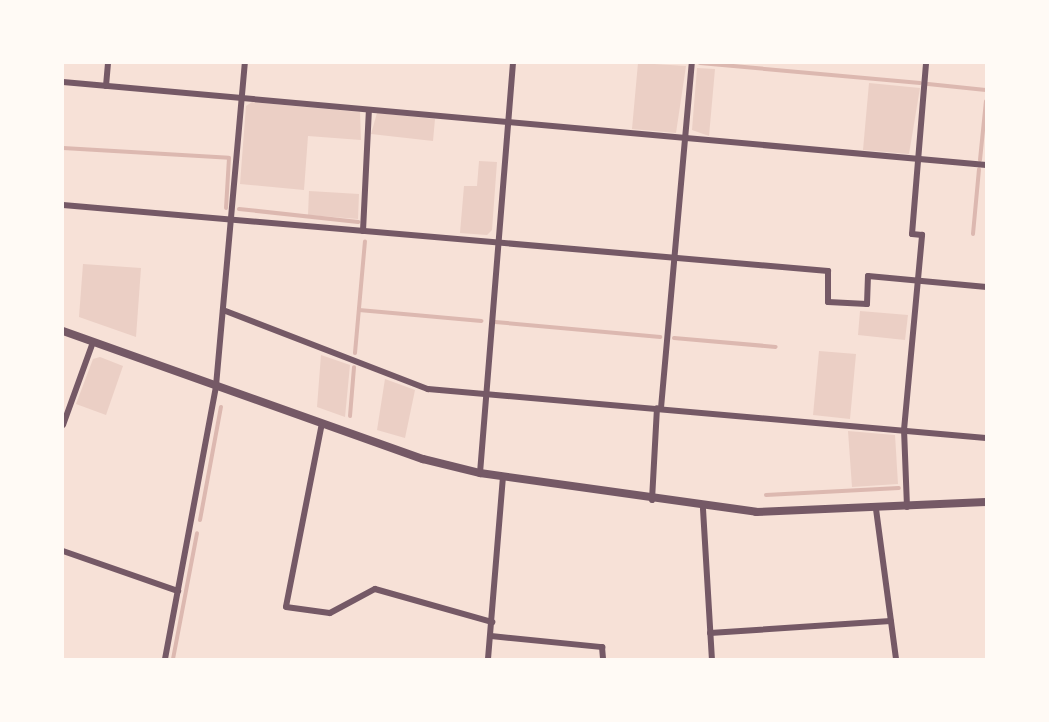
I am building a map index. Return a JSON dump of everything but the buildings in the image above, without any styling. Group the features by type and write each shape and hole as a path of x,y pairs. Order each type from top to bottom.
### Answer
{"street":[{"path":"106,86 108,63"},
{"path":"165,659 216,386 245,63"},
{"path":"480,473 496,243 513,63"},
{"path":"652,501 692,63"},
{"path":"907,507 904,430 922,235 912,234 926,63"},
{"path":"63,82 986,165"},
{"path":"363,231 369,110"},
{"path":"63,205 828,272 828,302 867,304 868,276 986,287"},
{"path":"223,310 428,389 485,396 659,408 986,438"},
{"path":"63,331 322,423 480,473 704,508 876,509 986,502"},
{"path":"63,425 93,342"},
{"path":"322,423 286,607 330,613 375,589 492,622"},
{"path":"488,659 503,477"},
{"path":"704,508 712,659"},
{"path":"876,509 896,659"},
{"path":"63,551 178,591"},
{"path":"710,633 891,621"},
{"path":"491,636 602,647 603,659"}],"shaded area":[{"path":"638,63 686,66 676,133 632,129"},
{"path":"697,68 715,69 709,136 692,130"},
{"path":"869,83 920,88 909,154 863,150"},
{"path":"252,102 360,112 361,140 308,136 304,190 240,184 246,106"},
{"path":"377,113 435,119 433,141 371,134"},
{"path":"479,161 497,162 492,230 487,235 460,233 464,186 477,186"},
{"path":"309,191 359,194 358,219 308,215"},
{"path":"83,264 141,268 136,337 79,317"},
{"path":"860,311 908,315 905,340 858,335"},
{"path":"819,351 856,354 850,419 813,415"},
{"path":"321,355 350,365 345,417 317,407"},
{"path":"100,357 123,366 106,415 76,404 93,359"},
{"path":"385,379 415,390 405,438 377,430"},
{"path":"848,431 895,435 898,484 852,487"}],"waterway":[{"path":"700,63 920,83"},
{"path":"928,84 986,90"},
{"path":"980,160 986,101"},
{"path":"63,148 229,158 226,208"},
{"path":"973,234 979,169"},
{"path":"239,209 358,222"},
{"path":"355,353 365,241"},
{"path":"359,310 482,321"},
{"path":"495,322 660,337"},
{"path":"674,338 776,347"},
{"path":"350,416 354,367"},
{"path":"200,520 221,407"},
{"path":"766,495 899,488"},
{"path":"173,659 197,533"}]}
